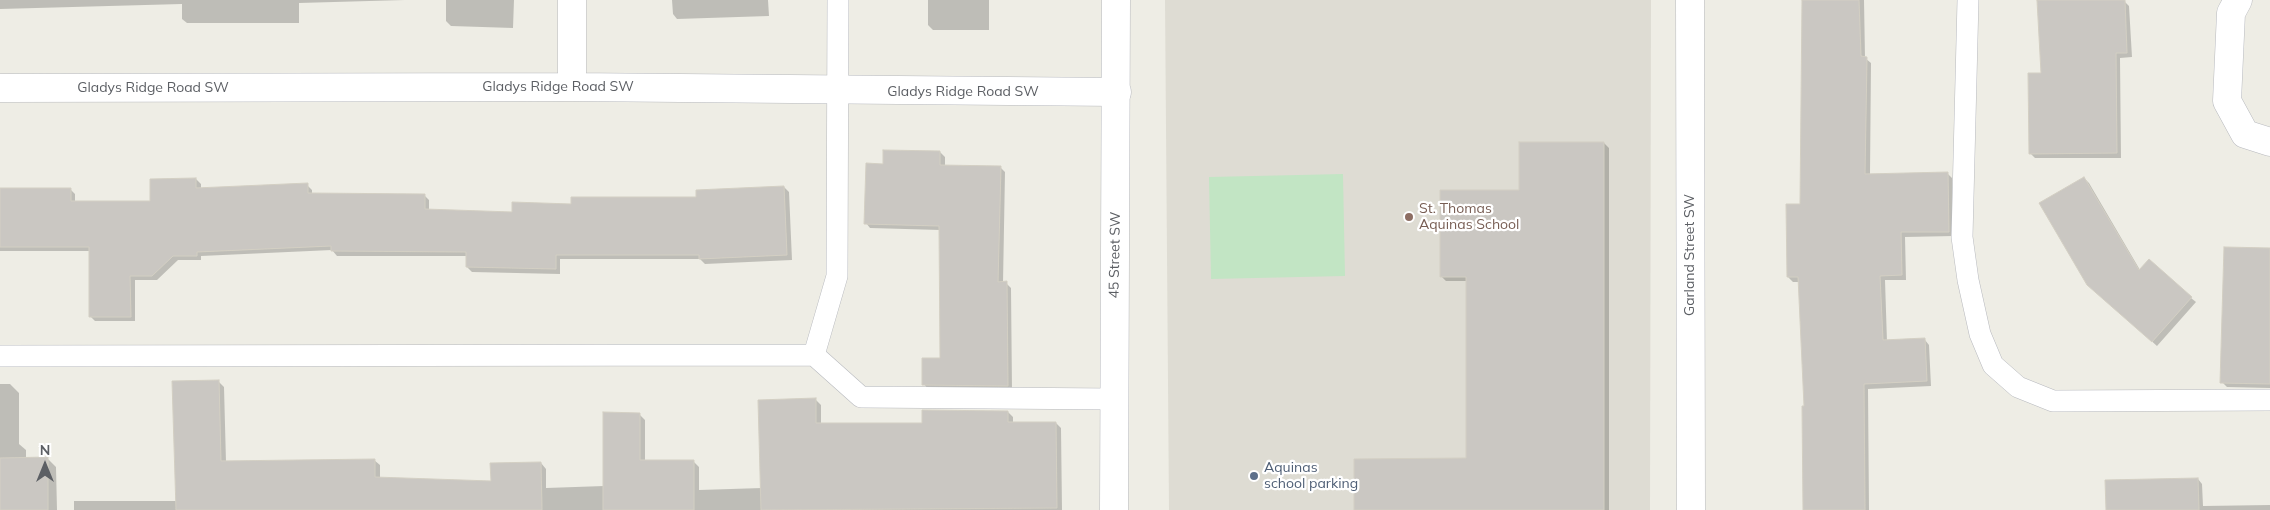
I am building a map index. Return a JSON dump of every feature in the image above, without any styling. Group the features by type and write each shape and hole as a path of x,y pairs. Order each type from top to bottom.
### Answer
{"street":[{"path":"572,0 572,87"},
{"name":"45 Street SW","path":"1114,510 1116,0"},
{"name":"Garland Street SW","path":"1690,0 1691,510"},
{"path":"2238,0 2231,13 2227,101 2245,134 2270,142"},
{"name":"Gladys Ridge Road SW","path":"0,88 572,87 838,91 1116,92"}],"lane":[{"path":"814,354 837,276 838,0"},
{"path":"1968,0 1962,237 1968,280 1980,334 1993,365 2018,387 2053,401 2270,400"},
{"path":"0,356 814,354 861,398 1114,399"}],"shaded area":[{"name":"St. Thomas Aquinas School","path":"1165,0 1651,0 1650,510 1169,510"}],"green space":[{"path":"1343,174 1345,276 1211,279 1209,177"}],"building":[{"path":"1802,0 1859,0 1861,56 1867,57 1865,174 1948,172 1949,232 1901,232 1902,275 1880,276 1883,340 1925,338 1927,381 1864,384 1865,510 1803,510 1802,406 1804,406 1798,277 1787,277 1786,204 1800,204"},
{"path":"2037,0 2125,0 2127,53 2116,53 2117,153 2029,154 2028,73 2041,73"},
{"path":"1519,142 1604,142 1604,510 1354,510 1354,459 1466,458 1466,277 1440,277 1440,190 1519,190"},
{"path":"883,150 940,151 940,165 1001,166 998,282 1007,281 1008,386 922,385 922,358 940,358 939,226 864,224 866,163 883,164"},
{"path":"2084,177 2139,270 2149,259 2192,297 2152,342 2087,285 2039,203"},
{"path":"196,178 196,188 308,183 308,193 425,194 425,209 512,212 512,202 571,204 571,197 696,197 696,190 784,186 787,255 699,259 699,255 556,255 556,269 466,267 466,252 331,251 331,246 197,252 197,256 173,256 152,276 130,276 131,317 89,317 89,247 0,247 0,188 71,188 71,201 150,201 150,179"},
{"path":"2224,247 2270,248 2270,384 2220,383"},
{"path":"219,380 221,461 375,459 375,477 491,481 490,463 541,462 542,510 176,510 172,381"},
{"path":"816,398 816,423 922,423 922,410 1008,411 1008,422 1056,422 1057,508 761,510 758,400"},
{"path":"603,412 640,413 640,460 694,460 694,510 603,510"},
{"path":"48,457 48,510 0,510 0,458"},
{"path":"2198,478 2199,510 2106,510 2105,480"}],"place":[{"name":"St. Thomas Aquinas School","path":"1409,217"},
{"name":"Aquinas school parking","path":"1254,476"}]}
